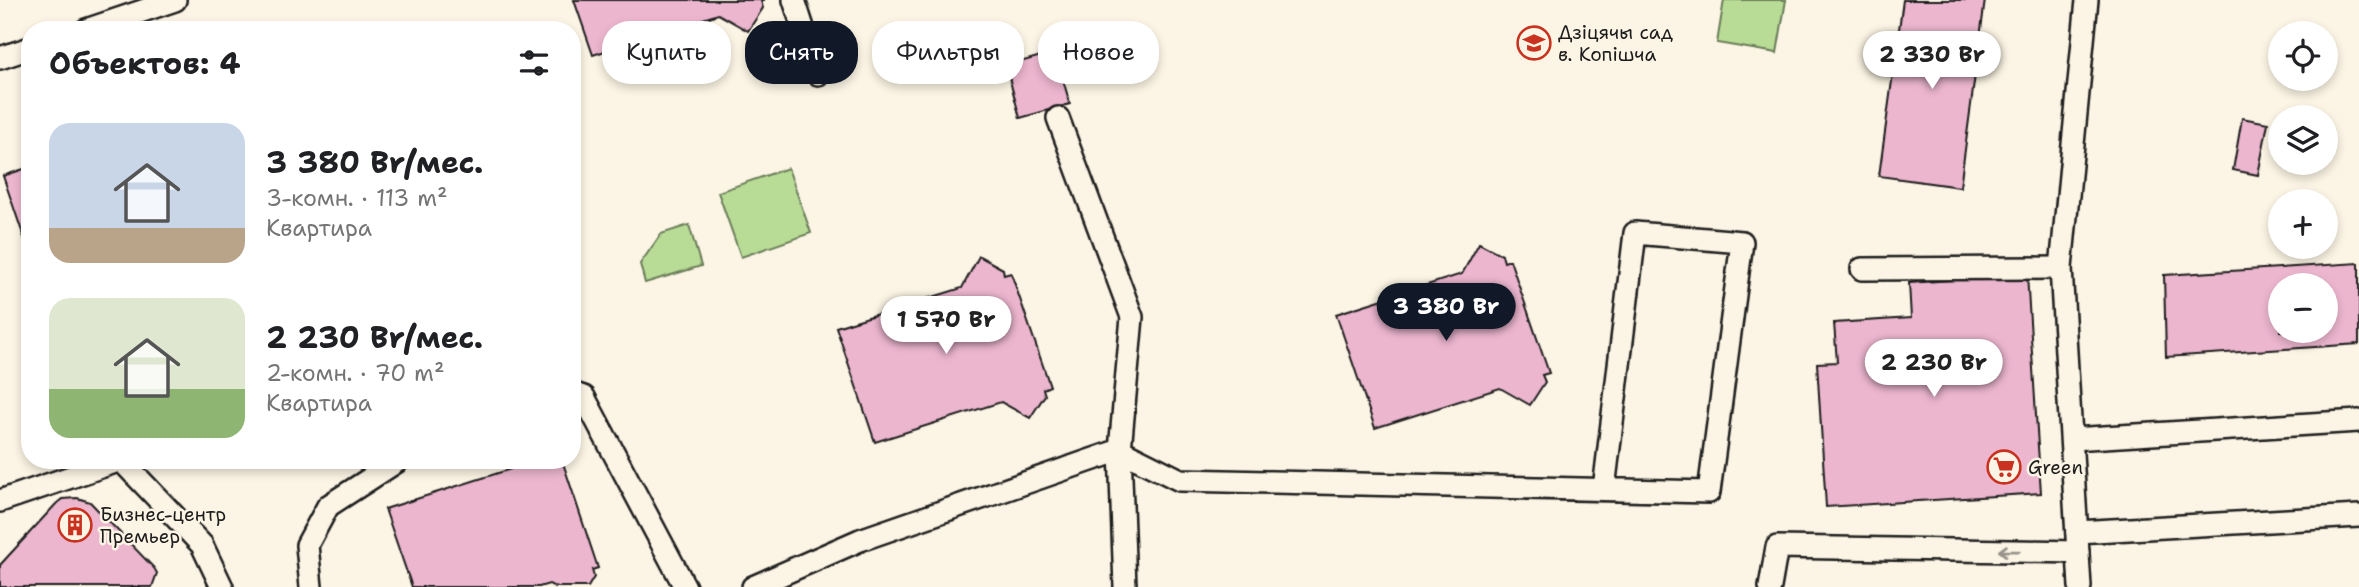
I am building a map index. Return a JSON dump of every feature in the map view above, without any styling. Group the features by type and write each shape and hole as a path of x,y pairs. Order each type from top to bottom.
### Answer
{"lane":[{"path":"113,21 175,0"},
{"path":"794,0 801,21"},
{"path":"2080,587 2061,268 2087,0"},
{"path":"0,58 21,51"},
{"path":"1058,118 1132,317 1120,450 1125,587"},
{"path":"753,587 860,540 1120,450 1180,480 1709,492 1742,242 1635,233 1604,489"},
{"path":"1862,269 2061,268"},
{"path":"581,396 584,397 685,587"},
{"path":"2072,439 2359,421"},
{"path":"0,501 94,469"},
{"path":"130,469 202,545 222,587"},
{"path":"311,587 307,544 328,506 385,469"},
{"path":"1770,587 1777,547 2077,542 2359,516"}],"green space":[{"path":"1724,0 1786,0 1777,53 1717,43"},
{"path":"788,168 811,233 741,257 718,192"},
{"path":"689,225 701,266 645,283 640,264 661,234"}],"building":[{"path":"574,0 764,0 761,1 763,8 755,21 745,21 745,29 718,14 697,21 602,21 602,52 593,55"},
{"path":"1903,0 1985,0 1960,187 1879,176"},
{"path":"1038,57 1038,84 1064,84 1070,104 1020,118 1011,84 1024,84 1024,61"},
{"path":"2242,118 2268,123 2258,175 2233,170"},
{"path":"21,170 21,229 3,176"},
{"path":"1479,243 1502,255 1504,262 1510,260 1549,373 1542,375 1545,382 1530,405 1500,388 1375,428 1336,314 1462,274"},
{"path":"979,256 1003,269 1004,275 1011,273 1050,386 1043,389 1045,395 1030,418 1001,402 875,442 836,327 962,288"},
{"path":"2359,263 2359,344 2166,357 2164,275"},
{"path":"2027,275 2041,493 1826,507 1817,363 1837,362 1834,323 1911,318 1909,283"},
{"path":"511,469 565,469 598,568 592,570 594,577 588,587 555,587 549,584 539,587 412,587 385,509"},
{"name":"Бизнес-центр Премьер","path":"77,498 90,502 154,568 157,573 152,587 0,587 0,565 56,504 62,499"}],"place":[{"name":"Дзіцячы сад в. Копішча","path":"1534,43"},
{"name":"Green","path":"2004,467"},
{"name":"Бизнес-центр Премьер","path":"75,525"}]}
